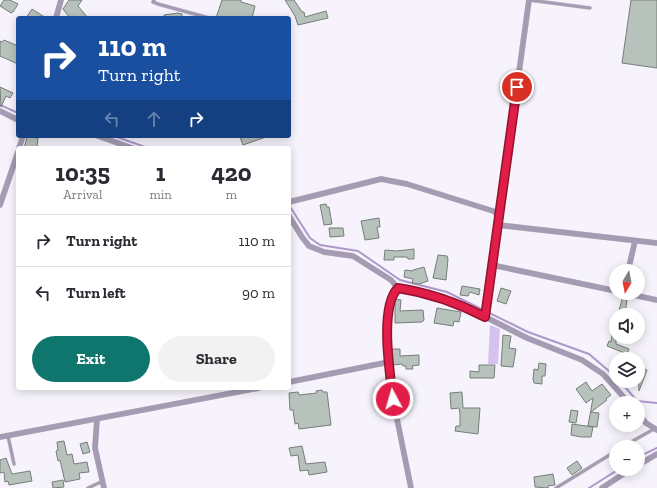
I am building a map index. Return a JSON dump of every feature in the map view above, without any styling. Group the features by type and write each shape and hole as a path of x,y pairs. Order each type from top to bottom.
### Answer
{"street":[{"path":"57,16 61,0"},
{"path":"485,317 529,0"},
{"path":"0,111 16,119"},
{"path":"104,138 126,146"},
{"path":"0,205 16,158"},
{"path":"291,202 383,179 414,186 492,211 499,215"},
{"path":"291,219 309,246 324,252 353,256 391,280 398,288 437,296 456,302 527,338 582,360 603,374 623,396"},
{"path":"498,226 657,243"},
{"path":"630,264 635,241"},
{"path":"492,265 609,290"},
{"path":"398,288 392,294 390,301 387,338 393,399 411,488"},
{"path":"645,297 657,300"},
{"path":"291,382 389,362"},
{"path":"0,437 249,390"},
{"path":"97,419 95,448 104,488"},
{"path":"645,422 656,430"},
{"path":"645,461 657,454"},
{"path":"602,488 620,476"}],"lane":[{"path":"154,0 153,2 158,4 202,16"},
{"path":"529,0 590,8"},
{"path":"636,440 656,430"},
{"path":"8,436 14,464"},
{"path":"556,488 609,455"},
{"path":"88,488 102,481"}],"shaded area":[{"path":"490,325 500,329 498,364 488,364"}],"building":[{"path":"4,0 10,0 18,4 13,12 11,13 0,6"},
{"path":"69,0 82,0 78,6 86,16 68,16 63,9"},
{"path":"222,0 241,0 241,2 255,6 252,16 217,16"},
{"path":"285,0 294,0 302,12 304,12 305,17 326,11 328,18 298,25 295,16"},
{"path":"631,0 657,0 657,68 622,63"},
{"path":"32,9 43,16 27,16"},
{"path":"178,13 182,14 182,16 164,16"},
{"path":"4,40 16,45 16,63 0,56 0,41 2,42"},
{"path":"0,87 13,93 10,98 6,96 1,107"},
{"path":"27,138 38,138 37,146 25,146"},
{"path":"240,138 263,138 243,145"},
{"path":"326,204 327,207 329,207 332,224 324,225 320,205"},
{"path":"379,218 380,227 377,227 379,238 365,240 361,221"},
{"path":"329,228 343,228 344,236 330,237"},
{"path":"414,249 414,259 408,259 407,257 394,257 394,260 384,260 385,250 397,251"},
{"path":"438,255 447,256 448,259 446,280 433,278"},
{"path":"424,267 428,281 419,284 412,283 413,279 404,277 405,270 413,271"},
{"path":"462,286 480,289 479,295 470,292 468,296 460,295"},
{"path":"501,288 511,291 506,304 497,301"},
{"path":"395,299 401,300 400,311 423,310 424,320 422,322 395,323"},
{"path":"622,300 627,300 626,308 620,308"},
{"path":"437,308 461,312 459,322 454,321 453,326 434,323"},
{"path":"503,335 511,336 509,348 516,349 513,367 501,366"},
{"path":"609,341 609,344 616,344 629,349 628,352 622,352 607,346"},
{"path":"392,349 400,349 400,356 419,355 419,365 412,366 413,369 406,369 406,366 403,366 402,364 393,365"},
{"path":"539,363 546,364 545,376 542,376 542,384 534,383 533,379 534,369 538,370"},
{"path":"479,365 495,365 494,378 470,378 470,371 479,372"},
{"path":"586,382 592,391 602,384 611,395 606,399 607,400 591,412 599,413 597,427 588,426 593,398 586,403 576,389"},
{"path":"322,390 323,392 327,392 331,425 299,429 298,423 295,424 293,410 290,410 289,393 298,392 299,395 317,393 316,391"},
{"path":"462,392 463,408 480,408 478,434 455,431 456,426 460,426 460,414 459,408 451,409 450,393"},
{"path":"571,410 578,411 576,423 569,422"},
{"path":"572,424 593,427 591,437 571,435"},
{"path":"64,441 67,455 72,454 74,464 87,462 89,472 79,473 80,479 65,482 60,460 58,461 56,451 58,450 57,442"},
{"path":"87,442 90,452 83,454 80,444"},
{"path":"302,446 306,464 325,462 327,472 309,475 308,470 300,471 298,455 291,456 289,448"},
{"path":"6,458 12,474 30,471 32,481 9,485 8,481 5,482 4,472 0,473 0,460"},
{"path":"577,461 582,468 572,475 567,468"},
{"path":"553,474 555,485 548,486 548,488 535,487 534,477"},
{"path":"63,480 64,487 53,488 52,482"}],"waterway":[{"path":"0,105 16,112"},
{"path":"120,138 142,146"},
{"path":"291,208 310,238 320,245 358,251 400,280 447,292 528,332 589,354 609,371"},
{"path":"626,388 637,401 657,403"},
{"path":"645,454 657,448"},
{"path":"589,488 609,475"}],"route":[{"path":"393,399 387,354 387,338 390,301 392,294 398,288 415,290 456,302 485,317 517,87"}]}
